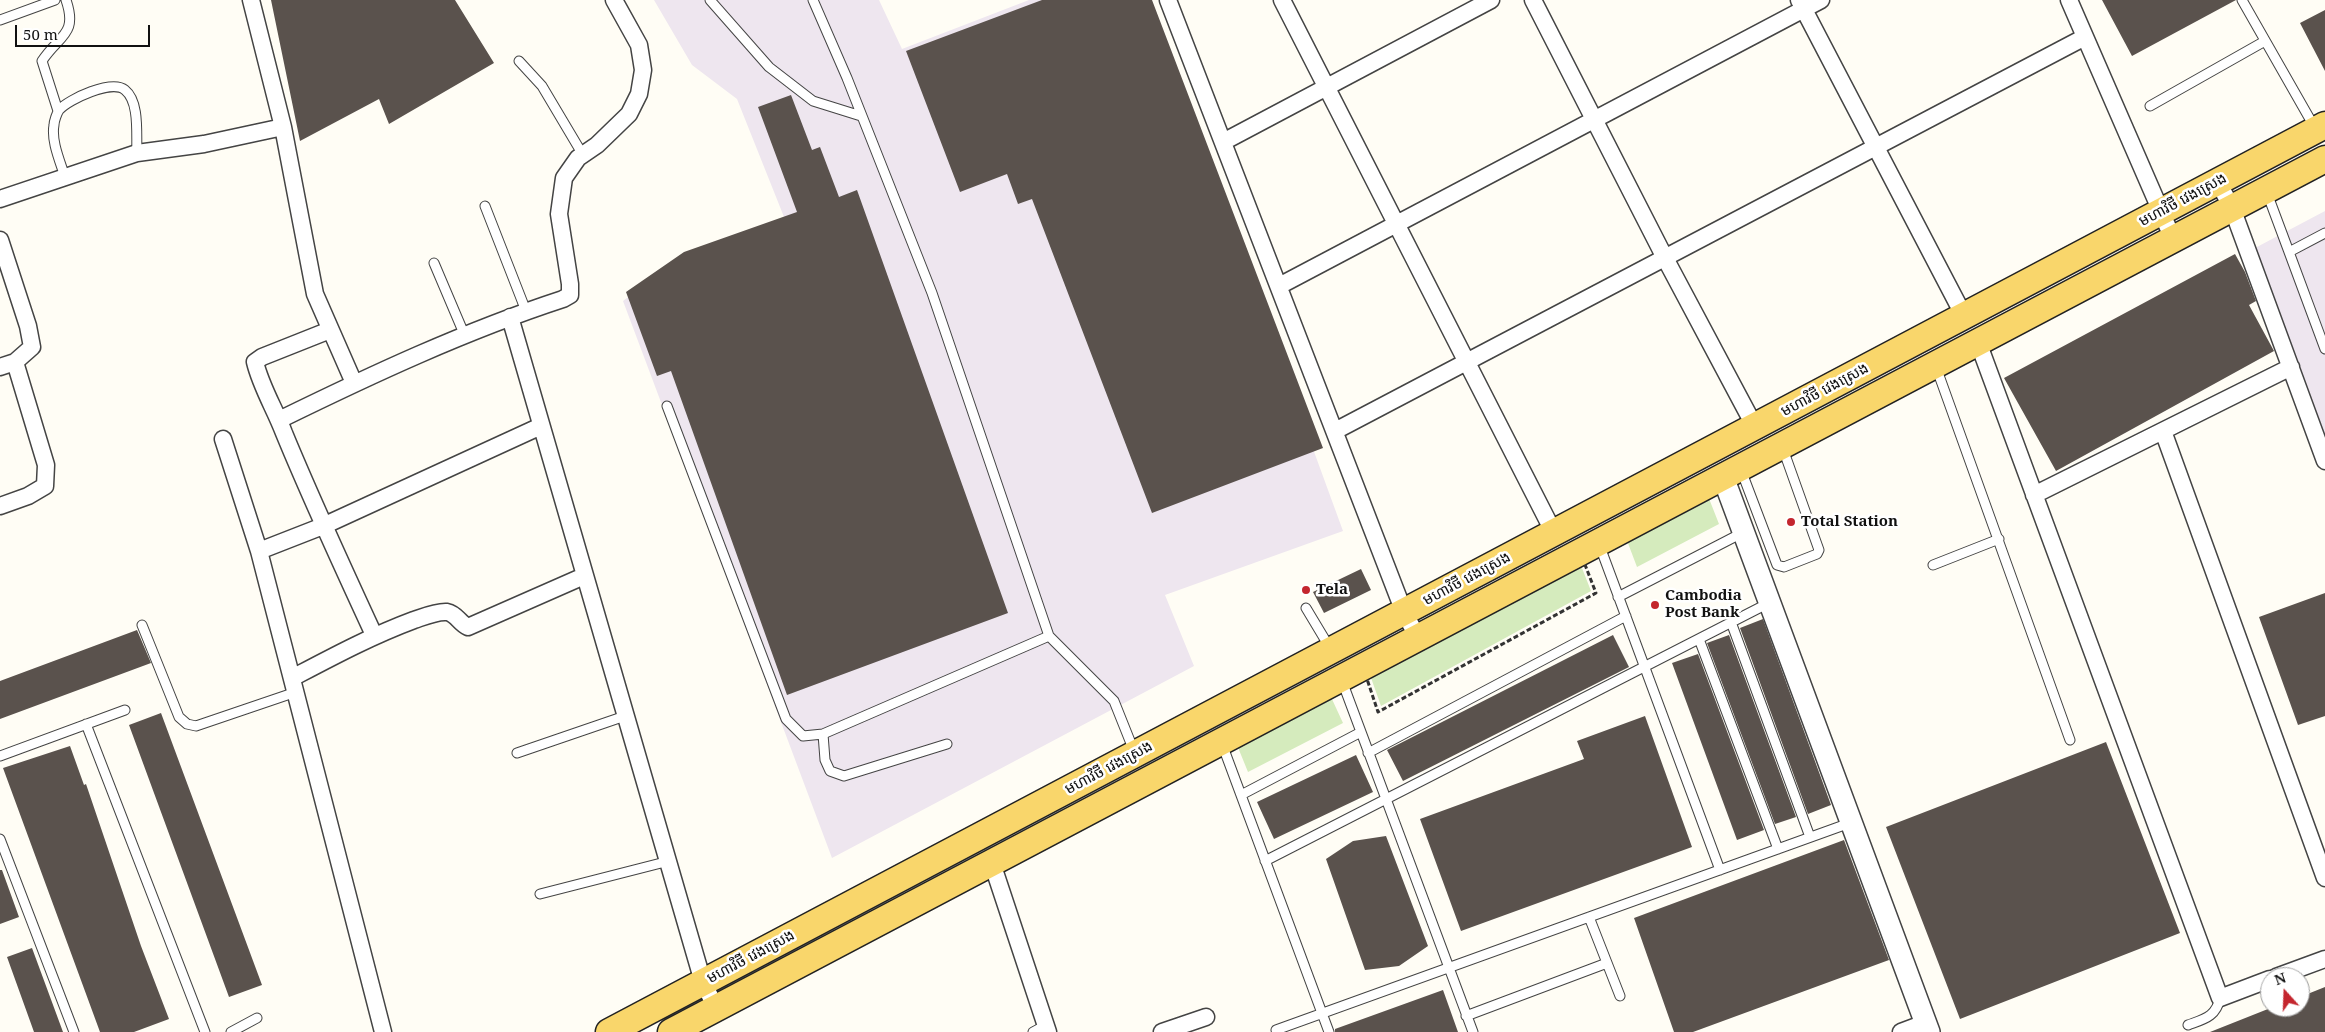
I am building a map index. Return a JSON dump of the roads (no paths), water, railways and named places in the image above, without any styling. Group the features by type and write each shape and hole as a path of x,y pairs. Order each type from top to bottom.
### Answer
{"main road":[{"name":"មហាវិថី វេងស្រេង","path":"609,1032 2320,128"},
{"name":"មហាវិថី វេងស្រេង","path":"671,1032 1221,742 1353,676 1418,638 2325,159"},
{"path":"1135,754 1150,780"}],"street":[{"path":"251,0 283,127 315,294 354,384"},
{"path":"279,420 354,384 518,314 570,295 559,214 564,178 578,158 597,145 629,114 639,94 643,70 639,44 614,0"},
{"path":"1168,0 1404,612 1418,638"},
{"path":"1282,0 1554,533"},
{"path":"1223,142 1491,0"},
{"path":"1533,0 1665,258 1755,427"},
{"path":"1279,286 1594,120 1801,5 1822,0"},
{"path":"2069,0 2173,239"},
{"path":"1801,5 1964,316"},
{"path":"1335,431 2085,37"},
{"path":"0,199 137,153 204,144 283,127"},
{"path":"2218,182 2232,208 2325,461"},
{"path":"0,240 28,326 32,348 8,364 46,465 45,486 28,496 0,506"},
{"path":"518,314 540,426 703,982 716,1008"},
{"path":"330,330 262,357 255,362 258,375 323,526 374,635"},
{"path":"1978,342 2220,998 2260,983"},
{"path":"2034,495 2291,367"},
{"path":"259,551 323,526 540,426"},
{"path":"2163,432 2325,878"},
{"path":"223,440 259,551 383,1032"},
{"path":"1732,472 1744,532 1927,1028 1901,1032"},
{"path":"294,685 374,635 426,616 446,612 457,616 461,624 468,627 584,576"},
{"path":"992,862 1042,1030"},
{"path":"2303,967 2325,959"},
{"path":"1162,1032 1206,1018"}],"lane":[{"path":"0,20 55,0"},
{"path":"65,177 54,140 54,125 58,111 42,61 52,46 66,34 71,22 66,0"},
{"path":"710,0 769,67 814,101 861,116"},
{"path":"813,0 932,293 1048,636 1114,701 1135,754"},
{"path":"2242,0 2265,41 2320,128"},
{"path":"2150,106 2265,41"},
{"path":"519,60 542,86 583,155"},
{"path":"58,111 70,102 103,87 118,86 125,90 131,98 134,108 137,153"},
{"path":"2266,190 2325,349"},
{"path":"485,206 518,314"},
{"path":"2289,252 2325,233"},
{"path":"434,263 466,336"},
{"path":"1935,365 2070,740"},
{"path":"666,406 786,719 804,736 823,734 1048,636"},
{"path":"1732,472 1777,566 1784,567 1817,554 1819,550 1782,446"},
{"path":"1618,597 1744,532"},
{"path":"1933,565 1999,539"},
{"path":"1598,543 1720,870"},
{"path":"1265,862 1763,606"},
{"path":"1306,608 1331,650"},
{"path":"1368,753 1626,616"},
{"path":"1731,622 1810,837"},
{"path":"142,625 179,717 187,724 196,726 211,722 294,685"},
{"path":"1698,639 1778,849"},
{"path":"1353,676 1361,732 1368,753 1473,1032"},
{"path":"0,756 125,710"},
{"path":"517,753 625,716"},
{"path":"86,724 205,1032"},
{"path":"1241,795 1361,732"},
{"path":"823,734 825,760 830,771 844,776 947,744"},
{"path":"1221,742 1329,1032"},
{"path":"1276,1030 1847,824"},
{"path":"0,839 74,1032"},
{"path":"540,894 669,861"},
{"path":"1589,917 1620,996"},
{"path":"1466,1016 1607,963"},
{"path":"2188,1025 2211,1017 2218,1006 2220,998"},
{"path":"231,1032 257,1018"}],"place":[{"name":"Total Station","path":"1791,522"},
{"name":"Tela","path":"1306,590"},
{"name":"Cambodia Post Bank","path":"1655,605"}]}
